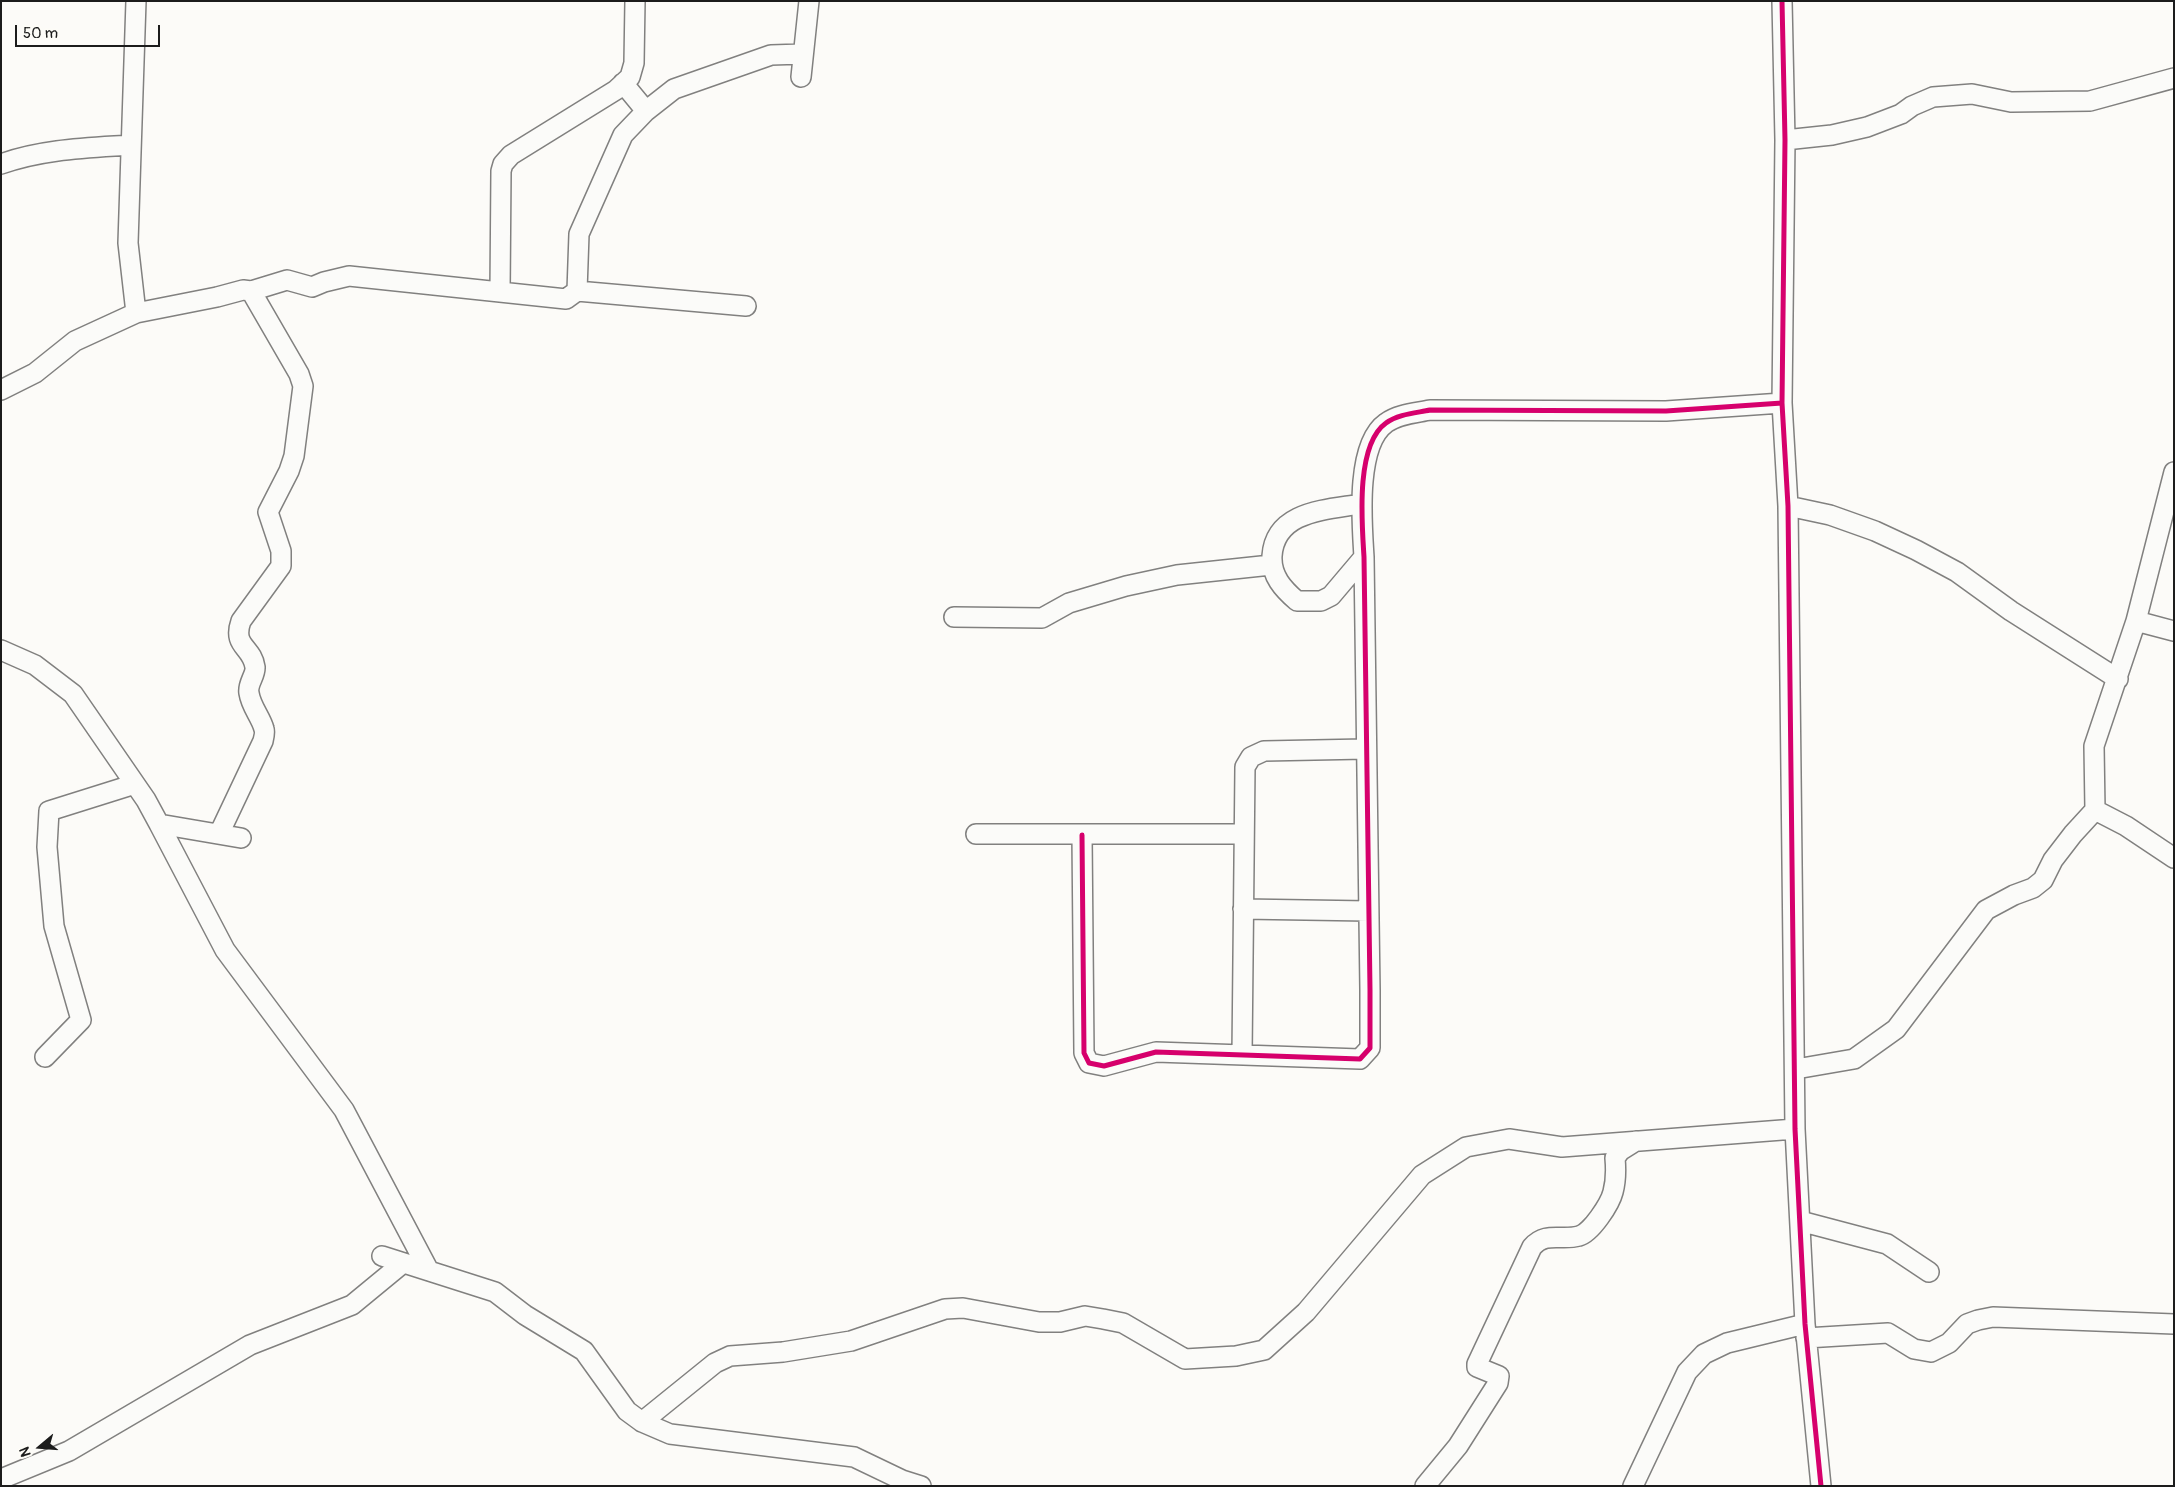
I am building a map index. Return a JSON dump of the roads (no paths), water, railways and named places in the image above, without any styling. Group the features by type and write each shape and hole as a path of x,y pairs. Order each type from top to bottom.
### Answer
{"street":[{"path":"136,1 128,243 136,313"},
{"path":"500,292 501,171 503,164 511,155 616,90 630,76 634,63 635,1"},
{"path":"801,77 809,1"},
{"path":"1782,1 1785,140 1782,403 1788,506 1796,1069 1795,1129 1806,1331 1821,1486"},
{"path":"577,291 579,234 623,135 646,111 674,89 771,55 802,54"},
{"path":"1785,140 1832,135 1867,127 1900,114 1912,106 1933,97 1972,94 2011,102 2090,101 2174,78"},
{"path":"623,83 646,111"},
{"path":"1,164 16,158 68,149 131,145"},
{"path":"1,390 35,373 75,342 136,313 243,290 251,291 287,280 312,287 349,276 566,299 577,291 746,306"},
{"path":"219,834 264,741 264,729 254,710 248,691 256,668 253,660 238,638 238,629 241,621 280,566 281,551 268,512 290,471 294,456 303,386 290,358 251,291"},
{"path":"1082,835 1084,1053 1089,1063 1104,1066 1156,1052 1360,1059 1370,1048 1364,557 1360,504 1371,443 1385,423 1406,414 1430,410 1666,411 1782,403"},
{"path":"1796,1069 1854,1059 1896,1029 1986,910 2014,895 2033,888 2043,880 2053,860 2072,834 2095,810 2094,746 2136,621 2174,472"},
{"path":"1360,504 1298,517 1282,528 1273,542 1271,565 1280,586 1297,601 1321,601 1331,596 1364,557"},
{"path":"1788,506 1830,515 1875,531 1916,550 1957,572 2011,612 2118,679"},
{"path":"954,617 1042,618 1069,603 1126,586 1177,575 1271,565"},
{"path":"2136,621 2174,631"},
{"path":"1,650 35,665 73,694 135,784 159,824 225,950 344,1110 429,1271"},
{"path":"1242,1055 1244,767 1250,757 1264,751 1365,750"},
{"path":"45,1057 81,1020 54,926 46,847 50,811 135,784"},
{"path":"2095,810 2126,826 2174,858"},
{"path":"159,824 241,838"},
{"path":"976,834 1244,834"},
{"path":"1244,909 1368,911"},
{"path":"642,1422 715,1363 730,1356 783,1352 851,1341 946,1309 963,1308 1039,1322 1060,1322 1085,1316 1123,1323 1185,1359 1236,1356 1264,1350 1306,1312 1422,1175 1466,1147 1508,1139 1562,1147 1795,1129"},
{"path":"1425,1486 1458,1446 1498,1383 1499,1376 1478,1367 1477,1364 1532,1247 1537,1241 1546,1238 1576,1237 1586,1234 1595,1224 1613,1194 1616,1175 1615,1158 1620,1151 1637,1140"},
{"path":"1800,1220 1887,1244 1929,1272"},
{"path":"382,1256 495,1292 525,1316 584,1351 627,1411 642,1422 670,1434 854,1457 902,1480 921,1486"},
{"path":"1,1479 68,1451 250,1345 352,1305 403,1263"},
{"path":"1633,1486 1687,1372 1704,1354 1727,1342 1806,1331 1888,1333 1914,1349 1931,1352 1949,1343 1967,1324 1993,1317 2174,1324"}]}
